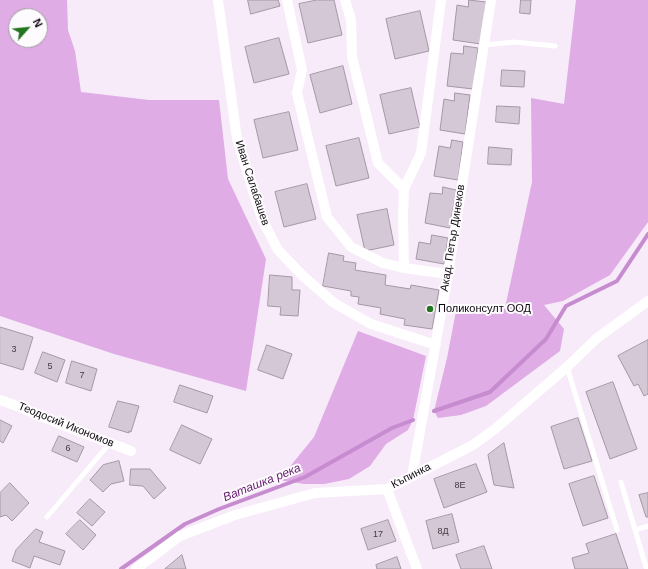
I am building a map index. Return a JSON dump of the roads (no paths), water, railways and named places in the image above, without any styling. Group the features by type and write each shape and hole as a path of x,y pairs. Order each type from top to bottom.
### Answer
{"street":[{"name":"Иван Салабашев","path":"218,0 237,139 262,219 278,250 302,276 334,303 372,324 436,345"},
{"path":"287,0 302,70 297,93 326,217 351,247 383,263 404,268 448,274"},
{"path":"345,0 351,20 352,57 378,163 404,189"},
{"path":"404,268 404,189 421,153 441,0"},
{"name":"Акад. Петър Динеков","path":"412,476 448,274 491,0"},
{"name":"Къпинка","path":"136,569 180,536 235,515 315,492 387,488 473,445 495,430 567,367 597,338 648,301"},
{"name":"Теодосий Икономов","path":"0,400 131,451"},
{"path":"387,488 417,569"}],"lane":[{"path":"484,45 514,42 555,46"},
{"path":"567,367 617,530"},
{"path":"46,517 110,443"},
{"path":"621,482 646,567"},
{"path":"635,530 648,526"}],"waterway":[{"name":"Ваташка река","path":"434,411 490,392 546,339 566,306 617,281 648,234"},
{"name":"Ваташка река","path":"121,569 185,524 219,509 305,477 392,428 413,420"}],"place":[{"name":"Поликонсулт ООД","path":"430,309"}]}
